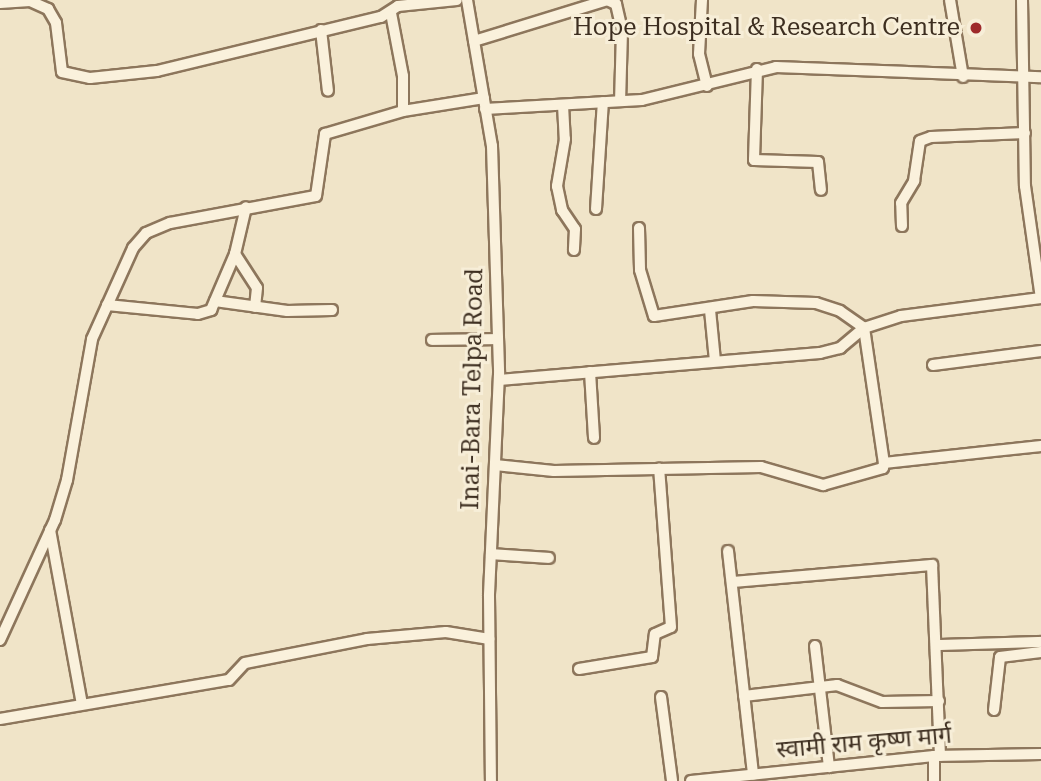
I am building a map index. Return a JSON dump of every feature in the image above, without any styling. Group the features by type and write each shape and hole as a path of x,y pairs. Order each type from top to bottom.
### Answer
{"street":[{"path":"0,3 30,1 48,9 56,23 62,72 90,78 157,71 321,30 392,8 457,0"},
{"name":"Inai-Bara Telpa Road","path":"467,0 492,146 498,339 499,380 489,639 491,781"},
{"path":"702,0 699,54 708,86"},
{"path":"950,0 963,77"},
{"path":"499,380 831,351 846,345 864,328 901,316 1041,298 1028,228 1022,0"},
{"path":"474,41 614,1 622,31 620,101"},
{"path":"392,8 403,76 403,111"},
{"path":"321,30 328,91"},
{"path":"757,69 754,159 818,162 821,190"},
{"path":"0,640 50,530 66,480 89,351 133,248 146,233 170,223 246,207 314,198 325,134 403,111 484,104 620,101 708,86 757,69 963,77 1041,77"},
{"path":"596,209 603,102"},
{"path":"563,104 565,139 557,186 562,210 575,229 574,250"},
{"path":"902,226 901,203 914,181 920,141 1025,133"},
{"path":"107,305 204,314 215,301 235,254 246,207"},
{"path":"495,465 554,471 761,467 823,485 883,468 864,328 840,311 816,303 753,301 710,310 657,316 650,313 640,270 639,228"},
{"path":"235,254 258,291 255,307"},
{"path":"215,301 255,307 332,310"},
{"path":"710,310 715,361"},
{"path":"432,340 498,339"},
{"path":"933,365 1041,351"},
{"path":"590,372 594,438"},
{"path":"884,463 1041,446"},
{"path":"579,669 652,657 655,634 671,627 659,468"},
{"path":"50,530 82,704"},
{"path":"728,551 753,775"},
{"path":"491,554 549,558"},
{"path":"732,582 929,563 935,573 939,701 934,781"},
{"path":"0,719 229,680 242,664 367,639 446,632 489,639"},
{"path":"937,645 1041,642"},
{"path":"815,646 829,767"},
{"path":"994,710 1000,657 1041,652"},
{"path":"744,696 820,687 846,687 882,702 939,701"},
{"path":"661,697 672,781"},
{"name":"स्वामी राम कृष्ण मार्ग","path":"691,781 753,775 799,775 829,767 937,756 1041,754"}],"building":[{"path":"980,23 982,33 972,35 970,25"}],"place":[{"name":"Hope Hospital & Research Centre","path":"976,28"}]}
